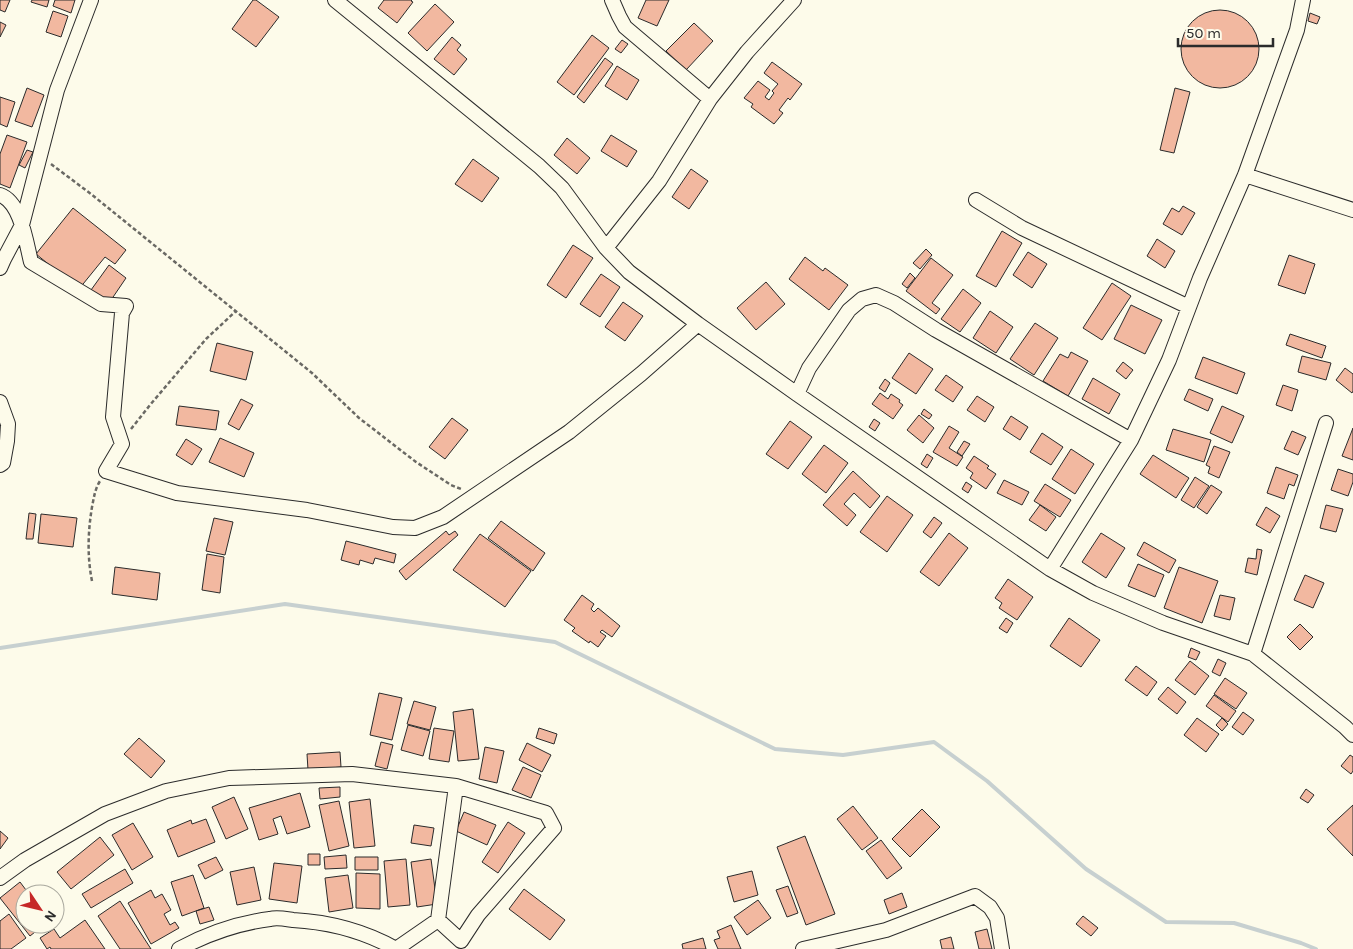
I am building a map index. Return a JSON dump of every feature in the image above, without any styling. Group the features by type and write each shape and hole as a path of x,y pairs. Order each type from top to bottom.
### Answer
{"street":[{"path":"2,264 22,226 57,90 91,0"},
{"path":"336,0 539,166 562,188 606,248 629,272 698,324 1050,569 1092,593 1146,616 1252,654 1353,735"},
{"path":"612,0 618,16 625,27 710,100"},
{"path":"606,248 659,180 710,100 747,52 794,0"},
{"path":"1050,569 1131,440 1169,360 1200,278 1245,175 1297,30 1303,0"},
{"path":"1245,175 1353,210"},
{"path":"0,194 6,197 14,206 22,226 31,262"},
{"path":"976,200 1022,228 1189,307"},
{"path":"2,264 31,262 100,304 126,306 122,313 113,417 122,444 106,471 177,493 307,510 393,527 414,528 443,517 569,432 641,374 698,324"},
{"path":"797,394 809,368 849,310 862,299 876,295 894,302 936,330 1131,440"},
{"path":"0,402 8,424 3,463 0,465"},
{"path":"1252,654 1326,423"},
{"path":"0,878 25,860 105,814 166,791 229,778 352,774 456,786 546,813 554,828 478,915 462,941 438,920"},
{"path":"179,949 231,927 272,918 312,921 349,929 380,940 396,949 438,920 456,786"},
{"path":"803,949 886,930 976,896 990,906 997,918 1002,949"}],"path":[{"path":"40,156 91,194 312,373 359,418 437,476 475,495"},
{"path":"122,444 130,430 150,405 206,339 236,311"},
{"path":"92,581 88,563 89,525 96,487 106,471"}],"building":[{"path":"0,0 10,0 5,12 0,10"},
{"path":"32,0 49,0 47,7 31,2"},
{"path":"55,0 75,0 71,13 53,6"},
{"path":"253,0 256,0 279,17 256,47 232,29"},
{"path":"384,0 412,0 413,2 397,23 378,8"},
{"path":"646,0 669,0 657,26 638,18"},
{"path":"435,4 454,22 427,51 408,33"},
{"path":"1220,10 1235,13 1247,22 1256,34 1259,49 1256,64 1247,76 1235,85 1220,88 1205,85 1193,76 1184,64 1181,49 1184,34 1193,22 1205,13"},
{"path":"53,11 68,16 61,37 46,32"},
{"path":"1310,13 1320,17 1317,24 1308,21"},
{"path":"0,22 6,25 0,37"},
{"path":"694,23 713,41 686,70 666,51"},
{"path":"592,35 609,48 574,95 557,82"},
{"path":"452,37 461,45 457,50 467,59 454,75 434,59"},
{"path":"622,40 628,44 621,53 615,49"},
{"path":"605,58 613,64 584,103 577,97"},
{"path":"772,62 802,84 790,100 788,98 779,110 783,113 774,124 751,107 753,104 744,98 758,81 770,90 765,97 769,100 774,93 772,91 778,84 764,73"},
{"path":"617,66 639,80 627,100 605,86"},
{"path":"27,88 44,95 32,127 15,121"},
{"path":"1175,88 1190,92 1174,153 1160,150"},
{"path":"0,97 15,102 7,127 0,124"},
{"path":"7,135 27,142 10,188 0,184 0,154"},
{"path":"611,135 637,151 627,167 601,151"},
{"path":"567,138 590,158 577,174 554,155"},
{"path":"27,150 33,152 25,168 19,165"},
{"path":"473,159 499,178 482,202 455,184"},
{"path":"691,169 708,181 689,209 672,197"},
{"path":"1183,206 1195,213 1182,235 1163,224 1172,208 1179,212"},
{"path":"73,208 126,250 115,264 105,257 79,289 36,254"},
{"path":"1002,231 1022,243 996,287 976,276"},
{"path":"1157,239 1175,251 1165,268 1147,256"},
{"path":"573,245 593,258 566,298 547,285"},
{"path":"926,249 932,255 920,269 913,263"},
{"path":"1028,252 1047,264 1032,288 1013,275"},
{"path":"1289,255 1315,264 1305,294 1278,285"},
{"path":"805,257 823,271 825,268 848,285 829,310 789,279"},
{"path":"931,258 953,275 932,303 940,309 936,314 906,291"},
{"path":"109,265 126,278 109,303 91,290"},
{"path":"910,273 915,278 907,288 902,284"},
{"path":"601,274 620,287 600,317 580,304"},
{"path":"766,282 785,304 756,330 737,308"},
{"path":"1112,283 1131,296 1102,340 1083,328"},
{"path":"963,289 981,303 960,332 941,319"},
{"path":"623,302 643,316 625,341 605,327"},
{"path":"1131,305 1162,320 1145,354 1114,339"},
{"path":"990,311 1013,327 996,353 973,338"},
{"path":"1035,323 1058,338 1034,375 1010,359"},
{"path":"1290,334 1326,346 1322,358 1286,345"},
{"path":"217,343 253,352 246,380 210,371"},
{"path":"1071,352 1088,361 1068,396 1043,381 1060,354 1068,358"},
{"path":"909,353 933,369 916,394 892,378"},
{"path":"1302,356 1331,363 1326,380 1298,372"},
{"path":"1203,357 1245,373 1237,394 1195,378"},
{"path":"1123,362 1133,370 1126,379 1116,371"},
{"path":"1345,368 1353,374 1352,393 1336,380"},
{"path":"946,375 963,387 953,402 935,390"},
{"path":"1093,378 1120,394 1109,414 1082,399"},
{"path":"885,379 890,383 885,392 879,388"},
{"path":"1283,385 1298,390 1292,411 1276,405"},
{"path":"1189,389 1213,399 1208,411 1184,400"},
{"path":"880,393 888,399 891,394 900,400 899,402 903,405 893,419 872,404"},
{"path":"977,396 994,407 985,422 967,410"},
{"path":"241,399 253,405 239,430 228,424"},
{"path":"179,406 219,411 216,430 176,425"},
{"path":"1222,406 1244,416 1232,443 1210,433"},
{"path":"924,409 932,415 929,419 921,414"},
{"path":"919,415 934,428 923,443 907,430"},
{"path":"1011,416 1028,427 1020,440 1003,429"},
{"path":"452,418 468,430 445,459 429,447"},
{"path":"874,419 880,423 875,431 869,427"},
{"path":"790,421 812,437 788,469 766,454"},
{"path":"949,426 959,432 949,448 963,457 957,466 933,452"},
{"path":"1353,428 1353,460 1342,456"},
{"path":"1173,429 1211,440 1204,462 1166,450"},
{"path":"1292,431 1306,437 1298,455 1284,449"},
{"path":"1042,433 1063,447 1051,465 1030,452"},
{"path":"220,438 254,453 244,477 209,462"},
{"path":"186,439 202,449 192,465 176,455"},
{"path":"964,441 970,444 962,456 957,452"},
{"path":"824,445 848,463 826,493 802,474"},
{"path":"1214,446 1230,452 1219,478 1208,473 1210,467 1206,465"},
{"path":"1071,449 1094,464 1075,494 1052,479"},
{"path":"927,454 933,458 927,468 921,464"},
{"path":"1153,455 1189,478 1176,498 1140,474"},
{"path":"974,456 989,466 987,468 996,474 986,489 970,478 973,473 966,468"},
{"path":"1276,467 1298,475 1294,486 1289,484 1284,499 1267,493"},
{"path":"1338,469 1353,474 1353,482 1348,496 1331,490"},
{"path":"853,471 880,496 870,508 854,493 844,504 856,515 847,526 823,505"},
{"path":"1195,477 1209,486 1194,508 1181,500"},
{"path":"1004,480 1029,492 1022,505 997,493"},
{"path":"966,482 972,486 968,493 962,489"},
{"path":"1045,484 1071,500 1060,517 1034,501"},
{"path":"1211,485 1222,492 1207,514 1197,507"},
{"path":"887,496 913,515 887,552 860,532"},
{"path":"1040,505 1056,517 1046,531 1029,520"},
{"path":"1326,505 1343,509 1336,532 1320,528"},
{"path":"1266,507 1280,516 1270,533 1256,525"},
{"path":"29,513 36,514 33,539 26,539"},
{"path":"41,514 77,518 73,547 38,543"},
{"path":"934,517 942,523 931,538 923,532"},
{"path":"214,518 233,522 225,555 206,551"},
{"path":"501,521 545,553 533,571 488,538"},
{"path":"446,531 449,535 455,531 458,535 406,580 399,571"},
{"path":"949,533 968,548 939,586 920,572"},
{"path":"1101,533 1125,548 1106,578 1082,562"},
{"path":"480,534 531,571 505,607 453,570"},
{"path":"346,541 396,554 394,563 375,558 373,564 360,560 359,565 341,560"},
{"path":"1144,542 1176,560 1169,573 1137,555"},
{"path":"1257,549 1262,550 1257,575 1245,572 1248,558 1256,559"},
{"path":"207,554 224,557 220,593 202,590"},
{"path":"1138,564 1164,575 1155,597 1128,586"},
{"path":"115,567 160,573 157,600 112,594"},
{"path":"1179,567 1218,581 1202,623 1164,608"},
{"path":"1305,575 1324,583 1313,608 1294,600"},
{"path":"1008,579 1033,597 1017,620 999,608 1002,603 995,598"},
{"path":"582,595 594,604 591,609 594,612 598,608 620,626 612,637 602,630 600,632 606,636 598,647 572,631 575,628 564,620"},
{"path":"1220,595 1235,598 1230,620 1214,616"},
{"path":"1006,618 1013,623 1007,633 999,628"},
{"path":"1069,618 1100,640 1081,667 1050,646"},
{"path":"1300,624 1313,637 1300,650 1287,637"},
{"path":"1191,648 1200,652 1196,660 1188,657"},
{"path":"1218,659 1226,663 1220,676 1212,672"},
{"path":"1190,661 1209,676 1195,695 1175,680"},
{"path":"1136,666 1157,682 1147,696 1125,680"},
{"path":"1225,678 1247,693 1236,709 1214,694"},
{"path":"1168,687 1186,702 1177,714 1158,699"},
{"path":"379,693 402,698 392,740 370,735"},
{"path":"1214,695 1236,711 1228,722 1206,706"},
{"path":"414,701 436,707 430,730 407,724"},
{"path":"473,709 479,759 458,761 453,712"},
{"path":"1243,712 1254,720 1243,735 1232,727"},
{"path":"1197,718 1219,734 1206,752 1184,735"},
{"path":"1222,718 1228,724 1222,731 1216,725"},
{"path":"408,725 430,731 423,756 401,750"},
{"path":"434,728 454,731 449,762 429,759"},
{"path":"539,728 557,734 554,744 536,738"},
{"path":"139,738 165,761 151,778 124,754"},
{"path":"381,742 393,745 387,769 375,766"},
{"path":"527,743 551,755 542,772 519,760"},
{"path":"485,747 504,751 497,783 479,779"},
{"path":"340,752 341,767 308,770 307,754"},
{"path":"1350,755 1353,757 1353,771 1351,774 1341,766"},
{"path":"523,767 541,775 531,798 512,790"},
{"path":"340,787 340,797 320,799 319,788"},
{"path":"1306,789 1314,795 1308,803 1300,798"},
{"path":"300,793 310,827 287,834 281,816 273,819 278,834 259,840 249,808"},
{"path":"234,797 248,829 226,839 212,807"},
{"path":"370,799 375,846 354,848 349,802"},
{"path":"339,801 349,846 329,851 319,805"},
{"path":"1353,805 1353,856 1327,829"},
{"path":"853,806 878,838 862,850 837,819"},
{"path":"922,809 940,827 910,857 892,839"},
{"path":"464,812 496,825 487,845 456,831"},
{"path":"206,819 215,842 178,857 167,830 191,820 192,824"},
{"path":"508,822 525,833 498,873 482,862"},
{"path":"133,823 153,857 132,870 112,835"},
{"path":"414,825 434,828 431,846 411,843"},
{"path":"0,831 8,838 0,849"},
{"path":"805,836 835,914 806,925 777,847"},
{"path":"100,837 114,855 71,889 57,872"},
{"path":"881,840 902,868 887,879 866,851"},
{"path":"308,854 320,854 320,865 308,865"},
{"path":"346,855 347,868 325,869 324,857"},
{"path":"216,857 223,870 205,879 198,865"},
{"path":"355,857 378,857 378,870 355,870"},
{"path":"406,859 410,905 388,907 384,861"},
{"path":"431,859 437,904 417,907 411,862"},
{"path":"274,863 302,866 297,903 269,899"},
{"path":"254,867 261,900 237,905 230,872"},
{"path":"125,869 133,883 91,908 82,894"},
{"path":"752,871 758,895 734,902 727,877"},
{"path":"356,873 380,874 380,909 356,908"},
{"path":"193,875 204,908 182,916 171,882"},
{"path":"348,875 353,908 329,912 325,878"},
{"path":"15,886 15,917 0,898"},
{"path":"788,886 798,913 787,917 776,890"},
{"path":"524,889 565,920 550,940 509,909"},
{"path":"151,890 155,898 162,894 171,910 164,914 170,925 175,922 179,928 151,944 128,903"},
{"path":"902,893 907,907 889,914 884,900"},
{"path":"758,900 771,918 747,935 734,917"},
{"path":"120,901 151,949 120,949 98,916"},
{"path":"209,907 214,920 200,924 196,911"},
{"path":"9,914 15,922 15,934 23,934 26,938 11,949 0,949 0,921"},
{"path":"1083,916 1098,928 1091,936 1076,924"},
{"path":"85,920 105,949 51,949 50,947 47,949 40,938 46,934 57,934 60,938"},
{"path":"731,925 741,949 718,949 714,940 720,938 717,931"},
{"path":"987,929 992,949 979,949 975,932"},
{"path":"951,937 954,949 942,949 940,940"},
{"path":"703,938 706,949 683,949 682,944"}],"waterway":[{"path":"0,648 285,604 555,642 775,749 843,755 934,742 987,781 1086,869 1166,922 1234,923 1316,949"}]}
